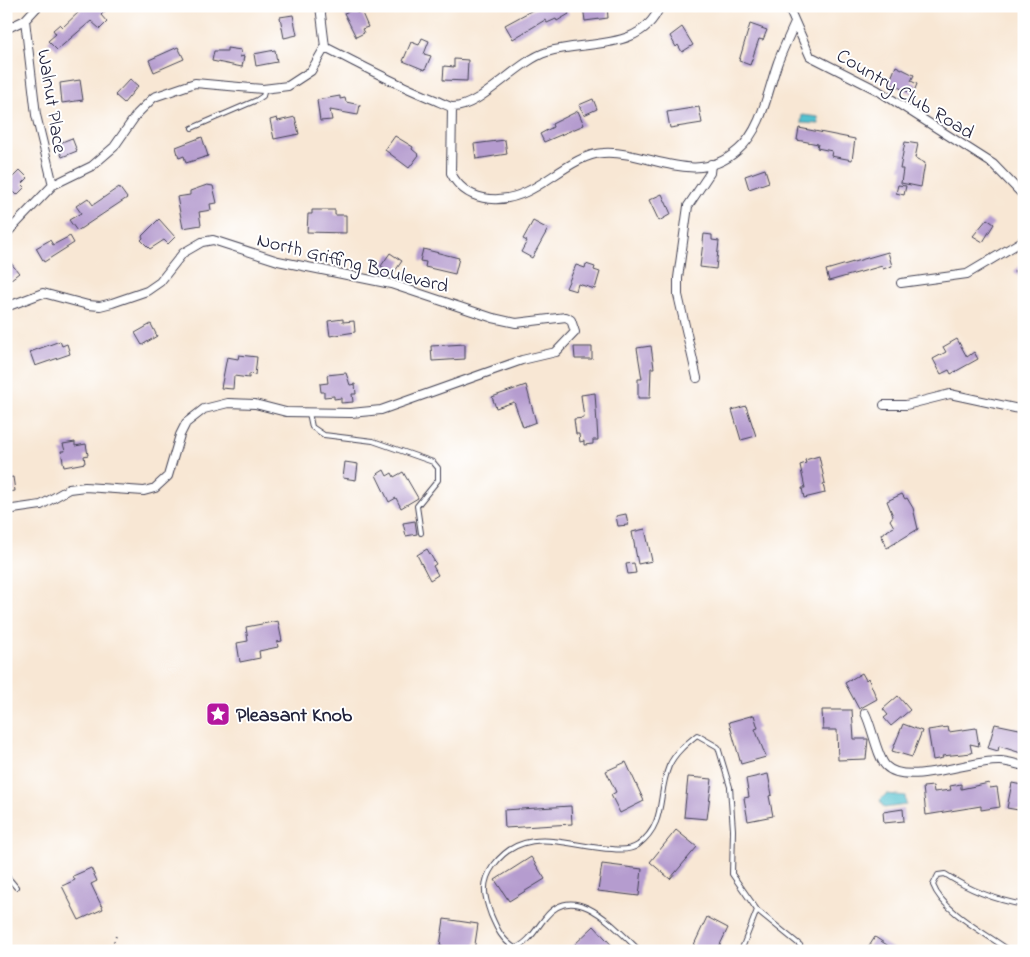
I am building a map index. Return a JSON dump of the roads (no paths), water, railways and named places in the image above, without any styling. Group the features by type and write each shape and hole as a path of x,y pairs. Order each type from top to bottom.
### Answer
{"street":[{"path":"6,30 25,20 38,6"},
{"path":"6,234 53,185 92,166 107,154 137,114 154,97 195,83 265,89 288,86 310,71 325,47 320,6"},
{"path":"325,47 452,107 472,102 524,62 546,52 612,43 642,32 655,18 660,6"},
{"name":"Country Club Road","path":"788,6 810,56 877,90 993,164 1024,196"},
{"name":"Walnut Place","path":"25,20 36,115 53,185"},
{"path":"452,107 451,173 455,182 464,191 477,198 494,199 525,193 578,161 602,152 676,167 710,164 725,159 739,150 754,129 779,59 795,23"},
{"path":"697,378 678,294 678,278 688,206 710,172 710,164"},
{"name":"North Griffing Boulevard","path":"6,307 43,293 88,305 100,306 112,303 147,291 160,282 183,253 202,242 213,240 278,261 391,284 493,318 516,323 566,317 571,320 576,332 556,352 522,360 381,410 352,413 286,412 255,404 228,403 204,409 186,423 180,435 168,476 155,488 144,491 85,487 69,489 41,505 6,510"},
{"path":"901,283 967,274 1024,240"},
{"path":"884,405 906,405 950,394 1024,410"},
{"path":"865,713 884,765 897,774 915,774 1001,761 1024,766"}],"lane":[{"path":"192,128 257,100 263,96 265,89"},
{"path":"309,413 312,427 324,435 373,441 433,462 438,468 438,480 417,506 421,534"},
{"path":"640,951 596,912 581,904 568,902 550,911 524,944 515,948 500,936 491,915 483,891 486,876 499,857 513,846 527,840 620,850 636,846 648,835 660,816 669,767 680,750 697,735 718,747 730,787 733,830 732,874 757,910 800,945 803,951"},
{"path":"1010,951 951,909 937,895 933,885 938,876 945,874 980,893 1024,906"},
{"path":"6,875 16,887"},
{"path":"740,951 757,910"}],"water":[{"path":"802,115 818,117 819,124 801,123"},
{"path":"886,794 905,796 906,805 884,808 880,800"}],"place":[{"name":"Pleasant Knob","path":"218,714"}]}
